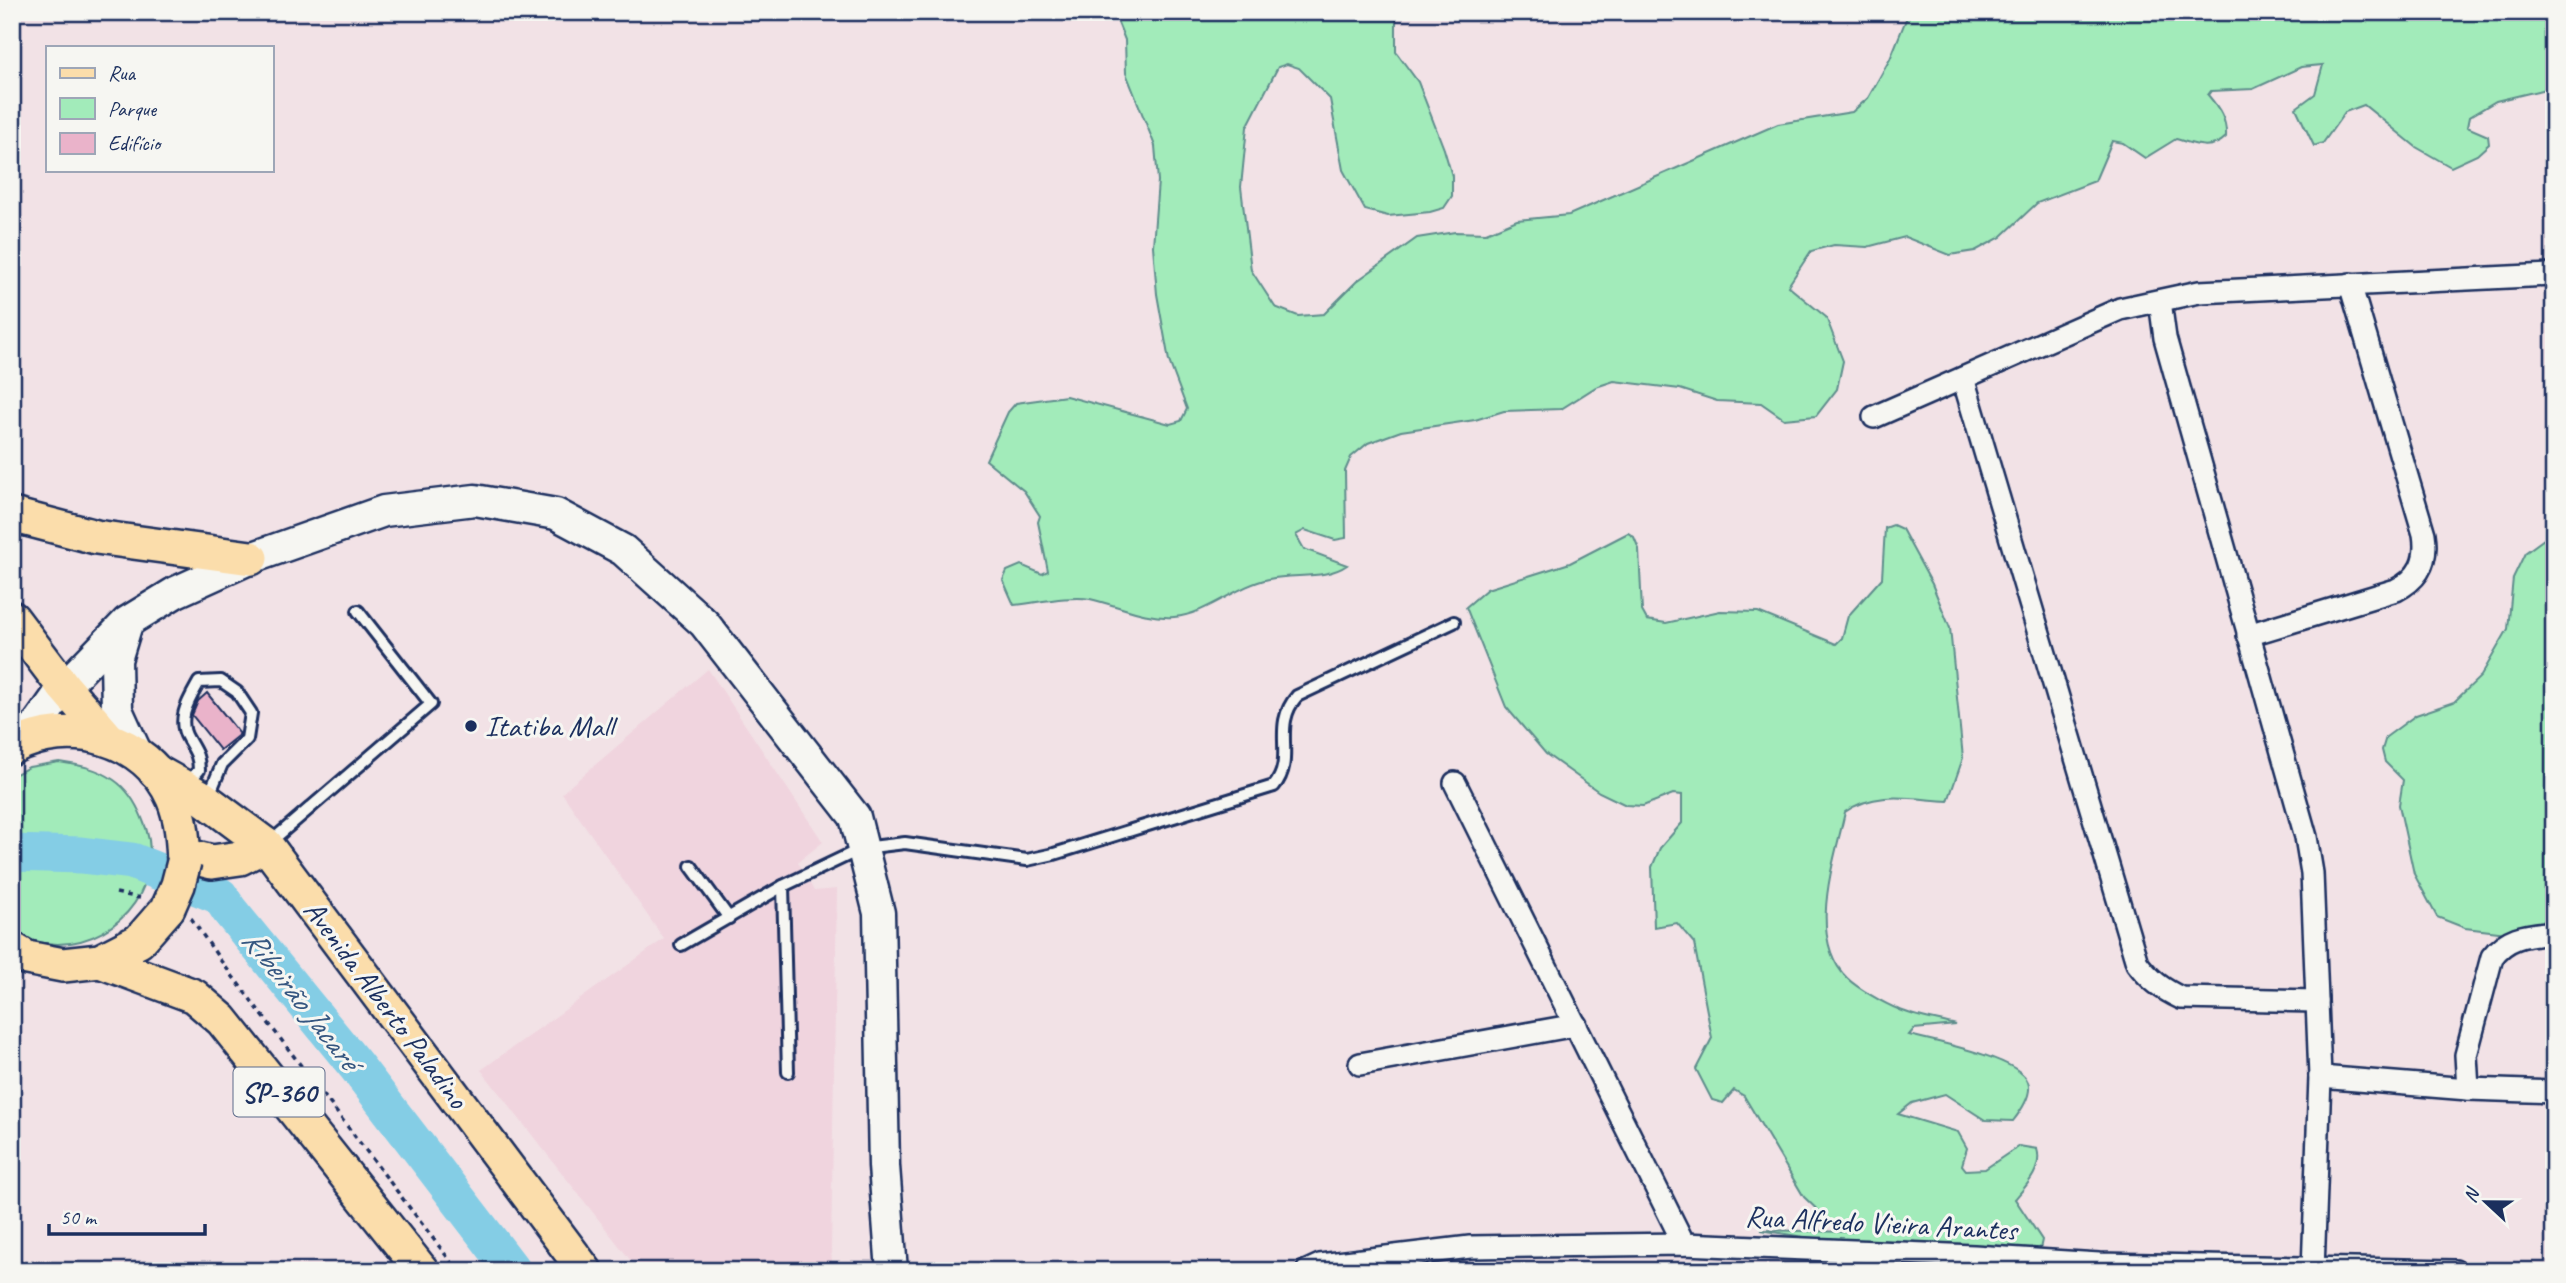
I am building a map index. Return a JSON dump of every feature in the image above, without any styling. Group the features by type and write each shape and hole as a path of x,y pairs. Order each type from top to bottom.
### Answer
{"main road":[{"path":"20,743 64,687 127,622 176,592 251,558 384,511 475,500 556,514 623,550 704,623 855,817 879,913 884,1166 892,1271"},
{"path":"12,514 96,537 251,558"},
{"name":"Avenida Alberto Paladino","path":"12,618 64,687 145,762 203,798 266,845 586,1271"},
{"path":"127,622 116,660 117,710 145,762"},
{"name":"SP-360","path":"12,949 27,958 63,965 100,961 139,941 168,907 178,886 184,859 183,829 173,798 145,762 68,732 20,743"},
{"path":"184,859 212,862 240,858 266,845"},
{"name":"SP-360","path":"100,961 194,996 222,1020 422,1271"}],"street":[{"path":"1874,418 2120,309 2199,292 2552,275"},
{"path":"2248,635 2396,590 2409,584 2424,561 2424,534 2350,284"},
{"path":"2160,301 2165,338 2306,837 2312,873 2320,1077 2313,1270"},
{"path":"1963,378 2137,963 2156,984 2181,998 2317,1001"},
{"path":"1455,783 1684,1244"},
{"path":"2468,1089 2466,1055 2492,957 2501,945 2517,936 2554,932"},
{"path":"1360,1064 1576,1025"},
{"path":"2320,1077 2468,1089 2554,1091"},
{"name":"Rua Alfredo Vieira Arantes","path":"1316,1269 1470,1247 1684,1244 1974,1263 2455,1271"}],"lane":[{"path":"266,845 431,704 358,611"},
{"path":"681,946 783,886 863,848 905,843 1027,860 1055,854 1273,786 1281,777 1284,762 1283,722 1287,708 1297,696 1454,622"},
{"path":"145,762 190,783 199,770 199,756 186,736 182,714 199,682 221,681 237,692 251,713 247,739 222,764 212,789 220,811"},
{"path":"691,866 729,918"},
{"path":"783,886 788,1072"}],"path":[{"path":"116,893 168,907 221,961 458,1271"}],"shaded area":[{"path":"708,669 823,842 798,862 814,891 837,889 831,1251 833,1271 639,1271 481,1070 664,939 562,793"}],"green space":[{"path":"1117,12 1396,12 1396,52 1418,82 1444,149 1452,176 1452,196 1444,208 1430,212 1388,216 1365,210 1343,170 1330,99 1299,68 1287,64 1278,67 1247,127 1241,187 1251,270 1275,307 1298,316 1324,314 1357,281 1417,238 1455,232 1486,233 1517,220 1569,215 1778,124 1852,112 1868,98 1890,59 1909,12 2554,12 2554,96 2550,88 2496,101 2469,117 2467,127 2488,136 2489,144 2477,155 2451,167 2416,147 2364,105 2345,112 2323,143 2314,146 2296,108 2315,94 2323,65 2301,67 2253,89 2211,91 2208,95 2224,119 2226,137 2220,142 2202,146 2176,139 2145,158 2123,143 2112,141 2095,181 2037,203 2001,237 1975,251 1950,255 1905,237 1867,247 1834,245 1811,251 1788,286 1826,317 1843,361 1837,389 1816,416 1784,419 1761,403 1717,401 1680,389 1614,381 1596,387 1561,409 1504,411 1475,420 1401,431 1368,443 1351,457 1345,471 1346,538 1335,540 1305,530 1296,535 1304,549 1347,565 1339,570 1269,579 1245,587 1198,611 1174,617 1142,614 1082,598 1014,605 1003,580 1007,571 1021,565 1042,574 1048,571 1038,522 1040,516 1024,491 986,460 1008,412 1016,403 1066,396 1170,424 1181,421 1187,409 1169,361 1157,294 1153,246 1158,181 1155,146 1126,73 1125,40 1116,18"},
{"path":"1893,525 1902,529 1932,584 1950,628 1963,758 1948,801 1882,798 1857,805 1845,812 1830,875 1826,920 1828,942 1835,961 1847,978 1864,991 1905,1012 1956,1025 1914,1029 1909,1035 1993,1058 2022,1073 2028,1082 2029,1092 2013,1121 1985,1120 1945,1094 1912,1103 1898,1114 1958,1132 1967,1148 1962,1165 1966,1170 1985,1169 2019,1146 2037,1149 2036,1169 2015,1199 2042,1240 2040,1249 2010,1266 1993,1268 1761,1230 1850,1232 1826,1218 1804,1197 1744,1096 1734,1090 1723,1103 1712,1100 1696,1069 1712,1038 1694,943 1677,923 1654,927 1652,867 1660,848 1682,823 1682,795 1673,794 1643,806 1626,805 1599,792 1546,754 1506,707 1466,607 1487,589 1570,563 1628,533 1634,537 1639,549 1642,611 1647,620 1666,623 1720,611 1758,612 1836,644 1842,638 1848,616 1882,578 1885,528"},
{"path":"2544,539 2554,540 2554,921 2515,934 2465,928 2437,917 2414,874 2399,805 2403,780 2385,762 2382,750 2386,737 2416,715 2454,702 2481,676 2508,629 2513,578 2525,553"},
{"path":"59,762 101,773 127,792 142,818 149,841 150,863 145,884 120,920 81,941 58,944 34,941 12,931 12,776 29,767"}],"building":[{"path":"207,693 240,734 220,750 192,715 198,701"}],"waterway":[{"name":"Ribeirão Jacaré","path":"12,853 81,855 132,861 220,896 356,1066 513,1271"}],"place":[{"name":"Itatiba Mall","path":"471,726"}]}
